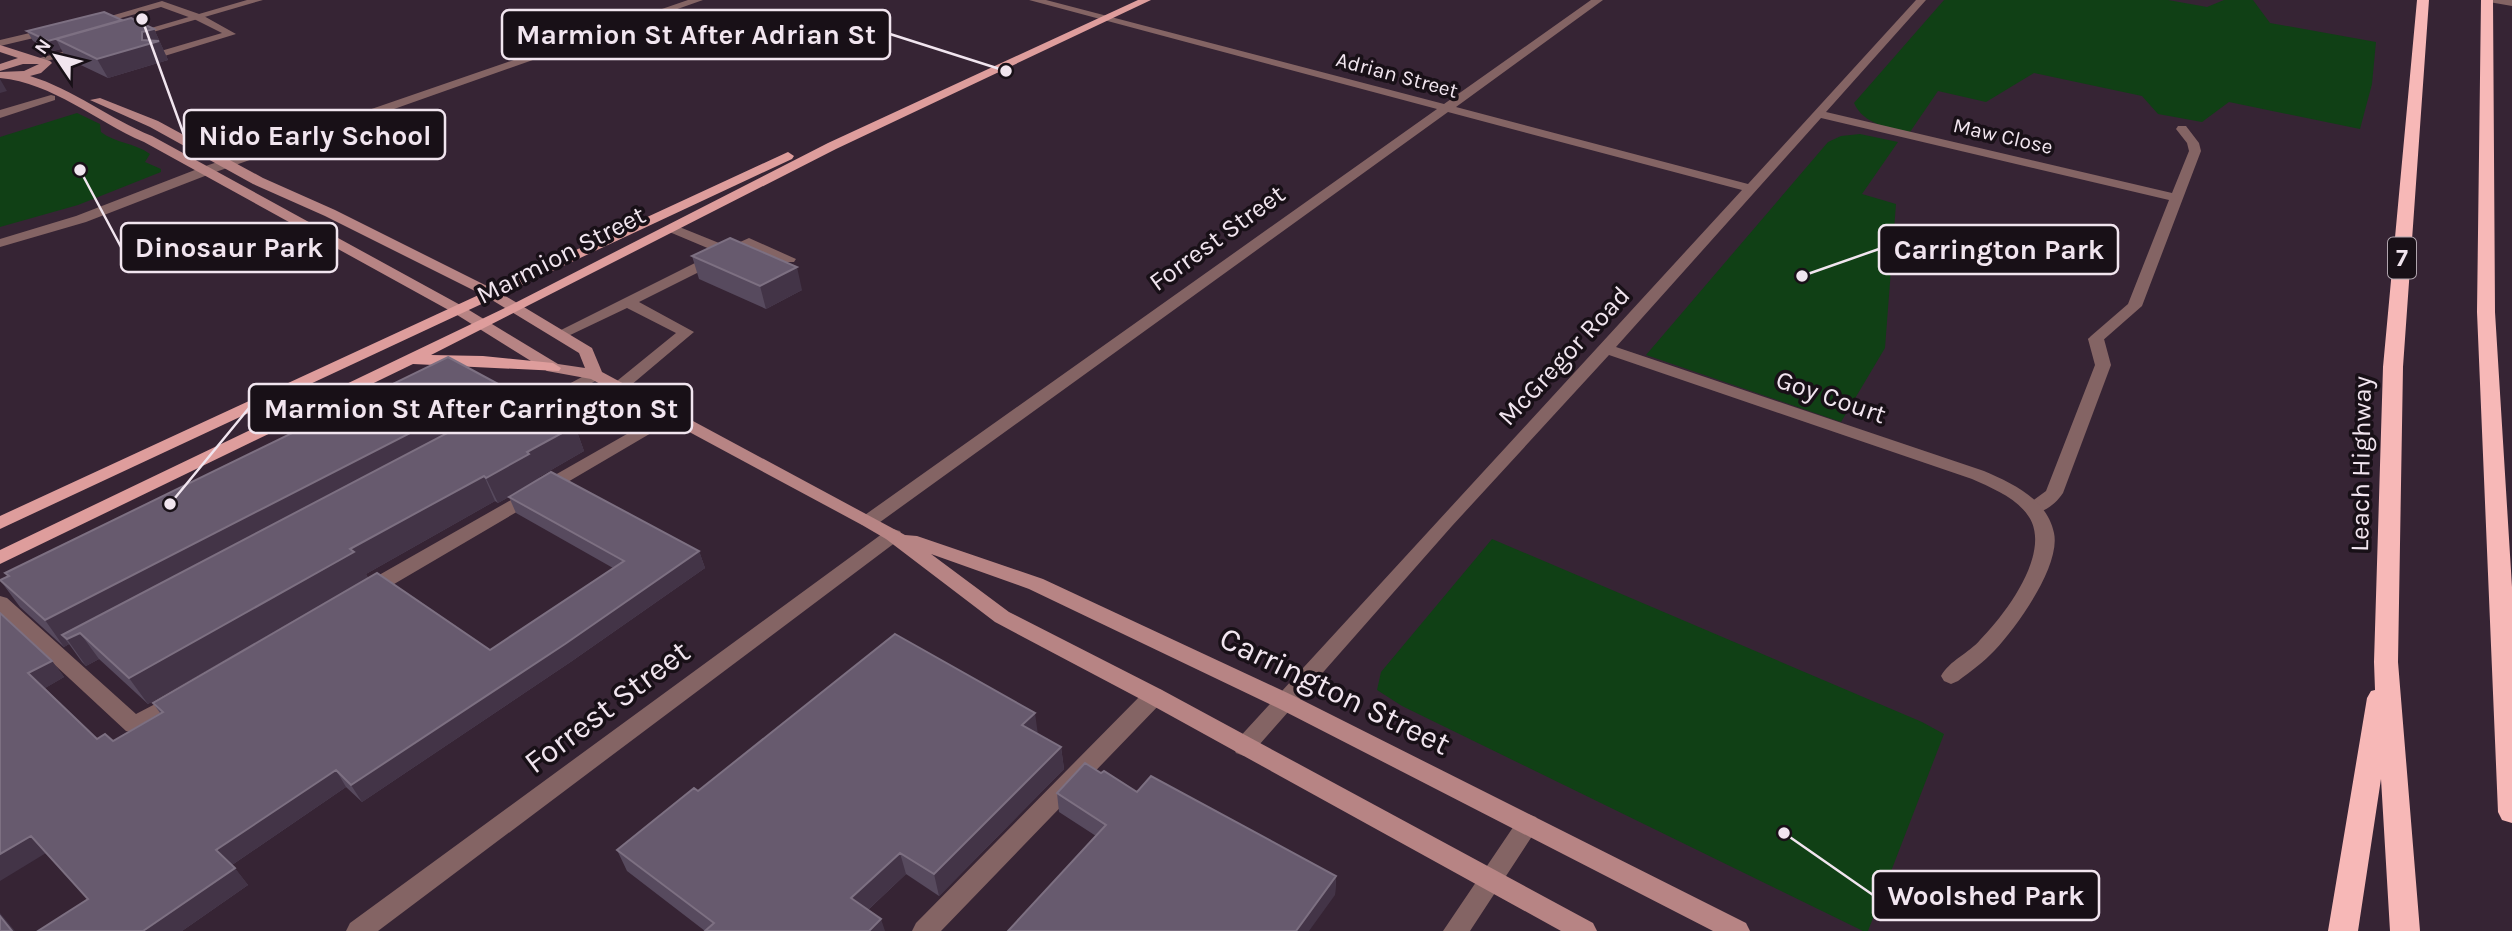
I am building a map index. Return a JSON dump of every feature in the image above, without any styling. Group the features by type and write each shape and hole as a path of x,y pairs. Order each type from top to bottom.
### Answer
{"highway":[{"name":"Leach Highway","path":"2405,931 2386,662 2393,367 2423,0"},
{"path":"2487,0 2486,312 2512,812"},
{"path":"2343,931 2386,662"}],"main road":[{"name":"Marmion Street","path":"0,523 1124,0"},
{"name":"Marmion Street","path":"0,558 516,308 832,146 1146,0"},
{"path":"0,46 39,63 86,95 154,124 258,181 330,213 516,308 586,351 595,375"},
{"path":"3,72 39,63"},
{"name":"Carrington Street","path":"3,72 47,85 117,126 149,139 459,310 552,369 595,375 869,521 893,535 1002,617 1154,696 1584,931"},
{"path":"410,360 483,361 552,369"},
{"name":"Carrington Street","path":"893,535 1036,584 1286,702 1737,931"}],"street":[{"path":"118,39 258,0"},
{"path":"0,243 81,219 205,172 698,0"},
{"name":"Adrian Street","path":"1034,0 1749,188"},
{"name":"Forrest Street","path":"869,521 1598,0"},
{"name":"McGregor Road","path":"1244,747 1445,522 1606,349 1921,0"},
{"path":"2493,0 2512,3"},
{"path":"0,46 162,4 198,17 231,34 158,55"},
{"path":"39,63 97,45"},
{"path":"0,114 51,98"},
{"name":"Maw Close","path":"1819,114 2177,198"},
{"path":"1951,676 1986,646 2000,629 2025,592 2042,559 2047,545 2045,531 2032,508 2046,501 2054,493 2085,413 2103,365 2096,339 2135,306 2195,151 2193,143 2182,129"},
{"path":"672,228 729,252"},
{"path":"561,334 748,242 789,259"},
{"path":"618,388 686,332 627,302"},
{"name":"Goy Court","path":"1606,349 1978,475 2023,498 2032,508"},
{"path":"497,427 595,375"},
{"path":"348,601 669,415"},
{"name":"Forrest Street","path":"359,931 893,535"},
{"path":"0,603 68,657 134,725 193,691"},
{"path":"925,931 1154,696"},
{"path":"1456,931 1528,824"}],"green space":[{"path":"1944,0 2168,0 2207,7 2224,0 2253,0 2270,23 2376,42 2372,84 2360,129 2229,102 2202,122 2158,114 2142,96 2034,73 1986,102 1938,91 1910,132 1870,121 1854,103"},
{"path":"77,113 100,124 101,132 107,136 150,154 145,162 161,169 161,172 78,205 0,227 0,137"},
{"path":"1860,134 1898,142 1862,194 1896,204 1885,348 1841,422 1646,355 1828,142 1841,136"},
{"path":"1492,539 1922,722 1944,734 1868,931 1863,931 1402,706 1377,690 1381,672"}],"building":[{"path":"104,12 122,20 48,41 27,31"},
{"path":"131,18 154,29 142,32 142,40 159,41 97,59 56,39"},
{"path":"730,238 797,267 760,286 692,256"},
{"path":"448,357 502,386 45,620 0,580 9,576 5,573"},
{"path":"518,396 575,426 486,478 484,476 350,549 354,552 129,678 80,633 67,639 62,635"},
{"path":"551,472 699,551 565,644 351,785 336,770 216,850 235,868 143,931 38,931 88,899 31,836 0,854 0,613 52,661 28,673 97,739 105,734 113,741 163,712 153,703 377,573 490,650 624,561 509,497"},
{"path":"895,634 1035,713 1022,725 1061,747 934,874 900,853 851,898 881,919 869,931 705,931 714,923 617,850 694,788 698,791"},
{"path":"1085,763 1101,773 1104,771 1137,792 1151,776 1336,876 1296,931 1008,931 1106,825 1057,793"},
{"path":"0,916 12,931 0,931"}],"place":[{"name":"Nido Early School","path":"142,19"},
{"name":"Marmion St After Adrian St","path":"1006,71"},
{"name":"Dinosaur Park","path":"80,170"},
{"name":"Carrington Park","path":"1802,276"},
{"name":"Marmion St After Carrington St","path":"170,504"},
{"name":"Woolshed Park","path":"1784,833"}]}
